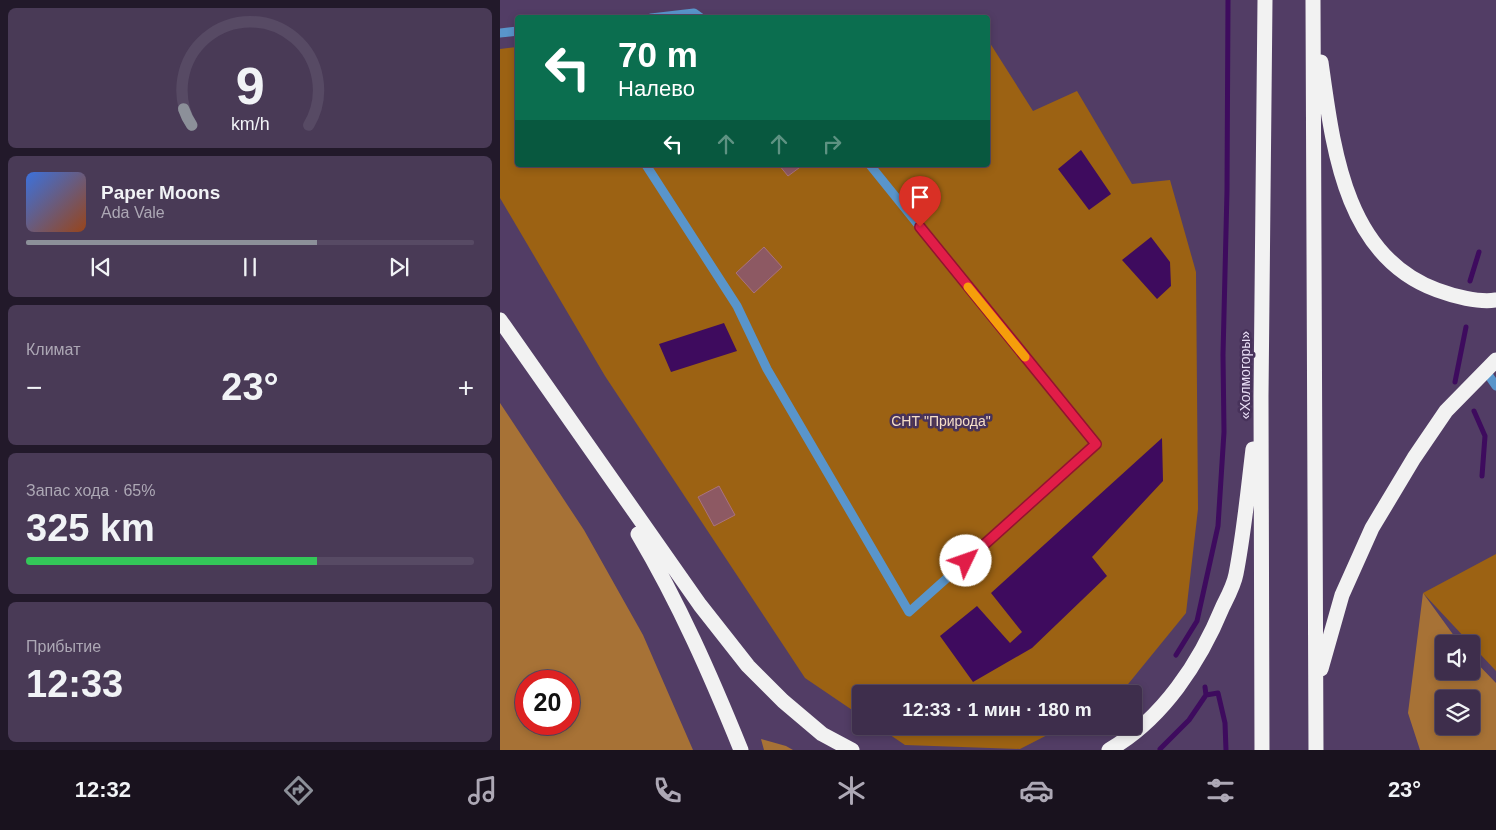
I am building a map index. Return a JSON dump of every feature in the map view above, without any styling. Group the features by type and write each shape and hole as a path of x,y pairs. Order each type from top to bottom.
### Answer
{"highway":[{"name":"«Холмогоры»","path":"1262,750 1260,396 1265,0"},
{"path":"1312,4 1329,118 1337,157 1350,198 1364,230 1389,262 1419,284 1454,296 1496,300"},
{"path":"1312,4 1316,750"},
{"path":"500,320 700,605 748,666 783,701 822,734 852,750"},
{"path":"1316,687 1342,595 1372,528 1414,458 1446,411 1492,367"},
{"path":"1109,750 1122,743 1160,709 1188,674 1215,625 1236,576 1260,396"},
{"path":"589,448 658,568 708,669 741,750"}],"lane":[{"path":"677,15 694,13 697,15"},
{"path":"500,33 515,31"},
{"path":"647,167 737,306 767,369 909,612 1096,444 872,167"},
{"path":"1492,367 1496,386"}],"green space":[{"name":"СНТ \"Природа\"","path":"990,43 1033,111 1077,91 1132,184 1170,180 1196,272 1198,509 1186,613 1127,685 852,685 852,710 805,678 605,376 500,198 500,49 515,47 515,167 990,167"},
{"path":"1496,554 1496,671 1480,654 1480,635 1462,635 1423,593"},
{"path":"890,735 1047,735 1020,749 905,745"}],"shaded area":[{"path":"1081,150 1111,194 1089,210 1058,169"},
{"path":"1151,237 1170,262 1171,286 1157,299 1122,260"},
{"path":"724,323 737,351 671,372 659,344"},
{"path":"500,403 584,530 643,635 693,750 500,750"},
{"path":"1162,438 1163,481 1092,557 1107,576 1032,648 973,682 940,636 977,606 1010,643 1022,632 991,593"},
{"path":"1423,593 1453,635 1435,635 1435,680 1480,680 1480,666 1496,683 1496,750 1420,750 1408,713"},
{"path":"761,739 786,746 793,750 764,750"}],"building":[{"path":"781,167 800,167 788,176"},
{"path":"764,247 782,267 754,293 736,273"},
{"path":"719,486 735,515 714,526 698,497"}],"waterway":[{"path":"1176,655 1197,621 1218,526 1224,432 1223,355 1227,191 1228,0"},
{"path":"1470,281 1479,252"},
{"path":"1455,382 1466,327"},
{"path":"1474,411 1485,436 1482,476"},
{"path":"1205,687 1206,695"},
{"path":"1160,749 1189,720 1206,695 1218,693 1225,723 1226,750"}],"slow traffic":[{"path":"968,287 1025,357"}],"route":[{"path":"920,227 1096,444 966,561"}]}
